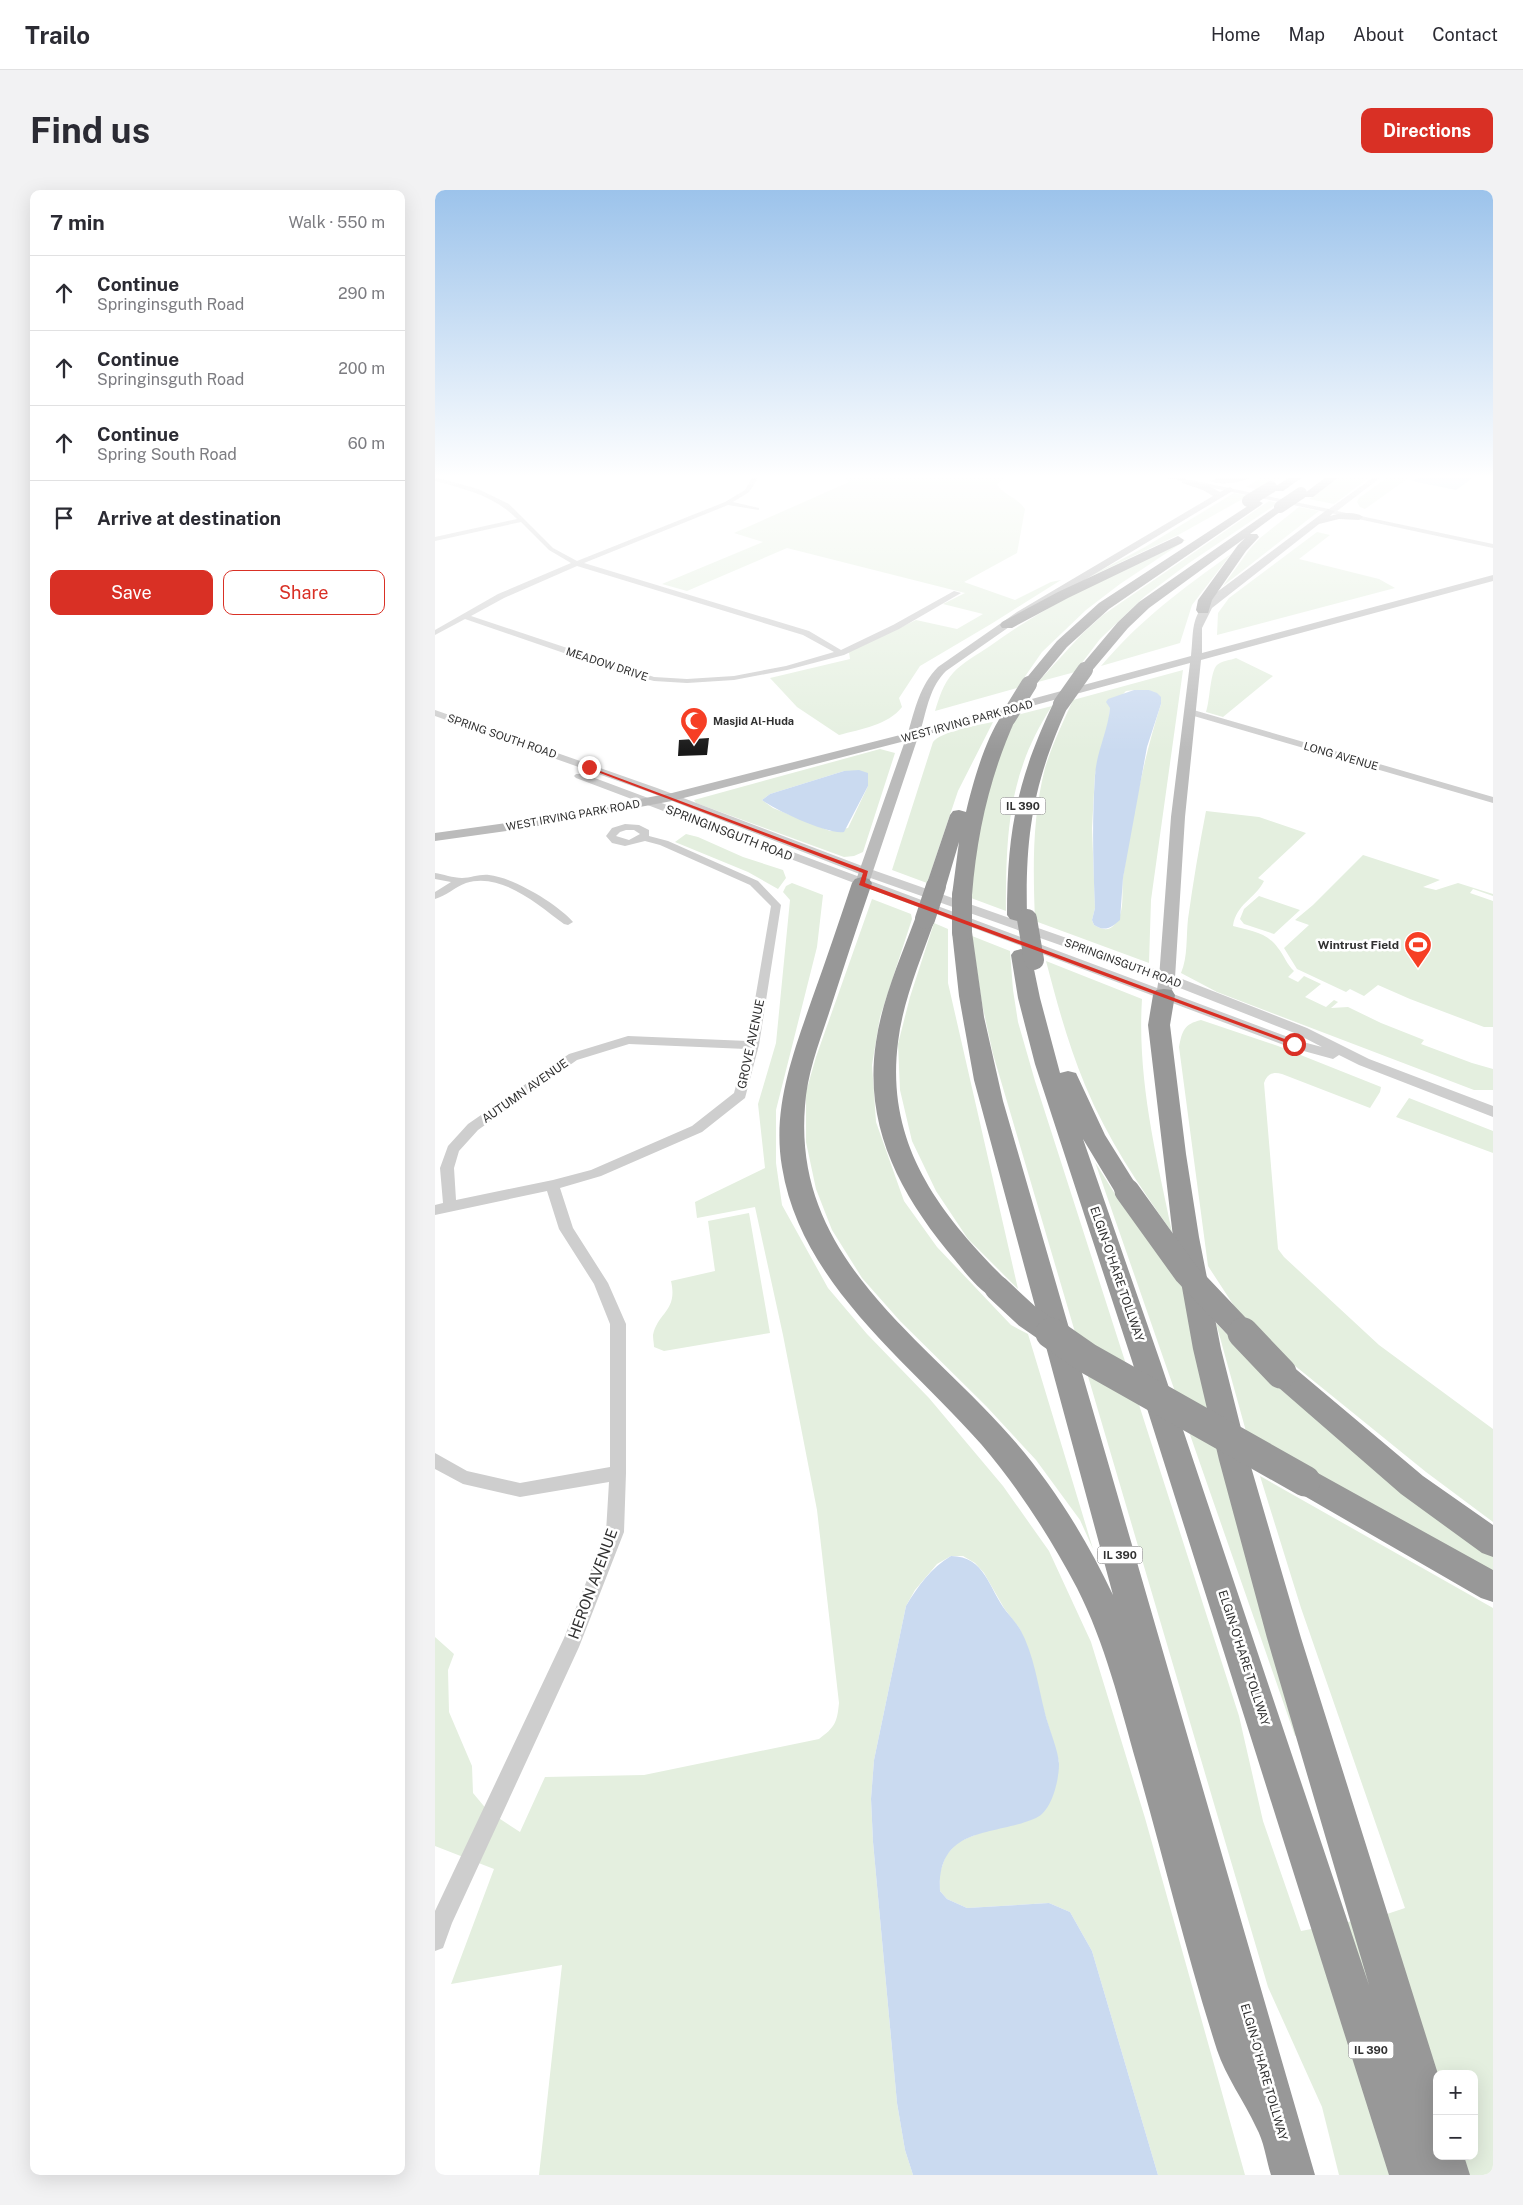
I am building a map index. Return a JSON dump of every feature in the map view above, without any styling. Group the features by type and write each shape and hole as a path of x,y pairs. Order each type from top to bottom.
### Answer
{"highway":[{"path":"1007,625 1122,567"},
{"name":"ELGIN-O'HARE TOLLWAY","path":"1161,567 1105,606 1062,644 1029,684 1008,718 986,765 976,798 969,833 962,895 962,932 966,980 973,1024 991,1101 1148,1653 1293,2175"},
{"name":"IL 390","path":"1027,957 1022,917 1025,902 1016,881 1019,834 1025,798 1039,753 1061,704 1085,670 1123,625 1145,605 1200,567"},
{"path":"1203,610 1205,600 1229,567"},
{"path":"986,765 973,781 896,1003 886,1043 884,1074 888,1113 899,1152 927,1207 946,1234 997,1288 1027,1316 1087,1358 1493,1587"},
{"path":"864,878 799,1070 792,1098 790,1141 793,1170 802,1200 815,1231 845,1281 991,1435 1022,1472 1056,1523 1088,1577 1111,1626 1135,1696 1239,2053 1276,2119"},
{"path":"1027,957 1052,1037 1079,1107 1093,1135 1127,1191 1186,1273 1281,1373 1412,1485 1493,1543"},
{"name":"ELGIN-O'HARE TOLLWAY","path":"1027,957 1029,998 1046,1064 1149,1370 1350,1921 1411,2175"},
{"path":"1165,986 1159,1025 1186,1237 1207,1349 1235,1460 1284,1638 1350,1921 1433,2128"},
{"path":"1443,2160 1448,2175"}],"main road":[{"path":"864,878 932,679 942,669 1021,614 1100,567"},
{"path":"1165,986 1178,817 1190,712 1196,630 1203,610 1259,567"},
{"name":"WEST IRVING PARK ROAD","path":"435,837 527,824 651,796 915,729 1493,571"},
{"name":"WEST IRVING PARK ROAD","path":"1195,654 1493,578"},
{"name":"WEST IRVING PARK ROAD","path":"435,824 631,795 672,798 915,729"}],"street":[{"path":"435,633 501,596 569,567"},
{"path":"589,567 806,633 841,653"},
{"name":"MEADOW DRIVE","path":"465,616 619,669 654,679 687,681 734,678 787,668 841,653 896,627 957,593"},
{"name":"LONG AVENUE","path":"1190,712 1493,800"},
{"name":"SPRING SOUTH ROAD","path":"435,713 651,796"},
{"name":"SPRING SOUTH ROAD","path":"435,721 631,795"},
{"name":"SPRINGINSGUTH ROAD","path":"651,796 864,878 1165,986 1302,1031 1364,1062 1493,1112"},
{"name":"SPRINGINSGUTH ROAD","path":"672,798 864,878"},
{"name":"GROVE AVENUE","path":"435,1210 553,1184 596,1172 697,1129 740,1095 753,1045 776,905 754,883 664,843 643,838"},
{"path":"435,876 462,881"},
{"path":"435,896 462,881 476,877 488,878 504,882 527,893 568,922"},
{"name":"AUTUMN AVENUE","path":"450,1207 447,1168 453,1149 473,1127 573,1057 628,1040 753,1045"},
{"name":"HERON AVENUE","path":"435,1940 446,1911 572,1641 615,1532 618,1473 618,1324 601,1283 566,1229 553,1184"},
{"path":"435,1460 463,1477 520,1490 618,1473"}],"green space":[{"path":"704,567 744,567 687,591 662,584"},
{"path":"861,567 992,567 964,582 1015,600 1051,582 1061,580 920,666 899,698 902,707 889,718 873,726 839,735 797,707 770,678 850,659 849,652 916,620 957,629 983,614 943,604 965,593"},
{"path":"1108,567 1111,567 1077,583"},
{"path":"1130,567 1146,567 1086,610 1042,652 1017,688 935,711 942,691 957,669 1036,615"},
{"path":"1173,567 1184,567 1145,596 1100,639 1075,672 1038,682 1082,634 1103,615"},
{"path":"1214,567 1221,567 1192,605 1180,643 1101,666 1131,634 1179,592"},
{"path":"1237,567 1248,567 1223,586"},
{"path":"1271,567 1330,567 1379,579 1395,588 1217,635 1218,613 1229,598"},
{"path":"1236,658 1273,676 1223,717 1206,712 1211,680 1217,665"},
{"path":"1183,670 1151,900 1149,963 1035,921 1034,844 1041,787 1051,751 1073,700","holes":["1149,690 1161,704 1143,768 1134,812 1123,877 1122,908 1118,920 1109,929 1104,929 1094,925 1092,920 1095,908 1092,828 1095,774 1109,720 1110,708 1126,691"]},
{"path":"1052,706 1037,731 1026,755 1018,780 1009,830 1006,911 971,898 977,840 983,806 993,771 1017,715"},
{"path":"993,722 958,791 927,883 892,870 933,742 952,732"},
{"path":"880,749 895,753 863,852 854,856 844,857 696,803 694,800","holes":["844,771 868,786 848,828 830,831 773,808 762,800 770,794"]},
{"path":"1206,811 1259,817 1306,833 1258,878 1264,881 1256,893 1238,912 1233,926 1257,932 1274,943 1294,971 1288,977 1298,982 1304,976 1321,984 1305,997 1326,1007 1334,1000 1338,1002 1331,1008 1348,1007 1381,1023 1424,1040 1421,1044 1493,1069 1493,1090 1474,1090 1217,992 1181,973 1185,960 1188,919"},
{"path":"686,834 698,837 743,857 783,870 786,878 778,889 748,872 675,842"},
{"name":"Wintrust Field","path":"1363,855 1440,880 1423,887 1436,890 1458,883 1493,894 1493,896 1473,889 1470,893 1493,901 1493,1027 1484,1027 1378,985 1364,996 1350,989 1346,992 1297,969 1284,948 1309,925 1295,920 1313,905"},
{"path":"792,883 823,895 817,947 776,1110 776,1163 782,1205 828,1288 867,1334 929,1398 1003,1486 1049,1551 1091,1642 1145,1818 1245,2175 1158,2175 1092,1951 1070,1912 1049,1903 967,1908 947,1899 940,1891 939,1875 946,1855 958,1842 975,1835 1059,1762 1020,1629 1004,1608 984,1573 975,1563 963,1556 951,1556 937,1564 915,1590 906,1606 874,1760 871,1799 873,1842 897,2103 905,2150 913,2175 539,2175 562,1965 451,1984 494,1869 435,1846 435,1637 454,1654 448,1670 449,1712 472,1766 473,1793 488,1811 520,1832 545,1777 644,1775 819,1739 832,1728 836,1720 839,1703 817,1510 783,1335 755,1207 697,1218 695,1202 765,1168 758,1104 776,1043 790,900 783,892 786,886"},
{"path":"1259,896 1300,910 1274,934 1244,924 1240,919 1244,909"},
{"path":"872,899 911,914 912,919 880,1017 872,1065 876,1122 904,1201 937,1247 1011,1325 1028,1334 1093,1549 1080,1520 1036,1460 986,1406 900,1321 862,1278 832,1230 816,1189 806,1142 806,1092 816,1057"},
{"path":"934,923 948,929 948,983 1018,1289 968,1239 936,1191 912,1141 900,1090 898,1044 910,997"},
{"path":"972,936 1010,951 1018,1022 1035,1081 1239,1716 1263,1821 1301,1931 1384,1915 1405,1908 1301,1608 1260,1476 1493,1608 1493,2175 1339,2175 1322,2107 1268,1987 993,1054 982,1004"},
{"path":"1046,961 1142,999 1141,1029 1145,1088 1154,1146 1172,1232 1124,1161 1094,1105 1068,1039"},
{"path":"1201,1020 1278,1046 1381,1087 1370,1108 1279,1073 1273,1073 1267,1077 1264,1083 1278,1249 1284,1257 1379,1345 1493,1429 1493,1522 1426,1472 1294,1365 1240,1315 1208,1266 1179,1047 1181,1037 1187,1026"},
{"path":"1409,1098 1493,1131 1493,1153 1396,1117"},
{"path":"1095,1162 1115,1194 1184,1287 1300,1735 1295,1736"},
{"path":"749,1213 770,1333 664,1351 654,1347 653,1335 655,1327 667,1311 672,1299 671,1281 715,1271 708,1221"},
{"path":"1216,1323 1285,1393 1493,1556 1493,1575 1247,1435"}],"water":[{"path":"1134,690 1149,690 1157,693 1161,697 1161,704 1147,747 1123,878 1120,920 1105,929 1094,925 1092,920 1095,908 1093,826 1096,767 1109,717 1110,708 1106,702 1108,699"},
{"path":"859,770 868,773 868,786 844,832 815,826 762,800 770,794 844,771"},
{"path":"951,1556 962,1557 979,1568 1006,1611 1020,1629 1032,1659 1059,1764 1054,1794 1042,1814 1019,1824 971,1837 958,1844 948,1854 942,1870 940,1891 947,1899 967,1908 1049,1903 1070,1912 1092,1951 1158,2175 913,2175 905,2150 897,2103 873,1842 871,1799 874,1760 906,1606 925,1578"}],"building":[{"name":"Masjid Al-Huda","path":"709,738 707,755 678,756 679,740"}],"place":[{"name":"Masjid Al-Huda","path":"694,745"},
{"name":"Wintrust Field","path":"1418,969"}],"route":[{"path":"589,767 866,872 861,883 1294,1044"}]}
